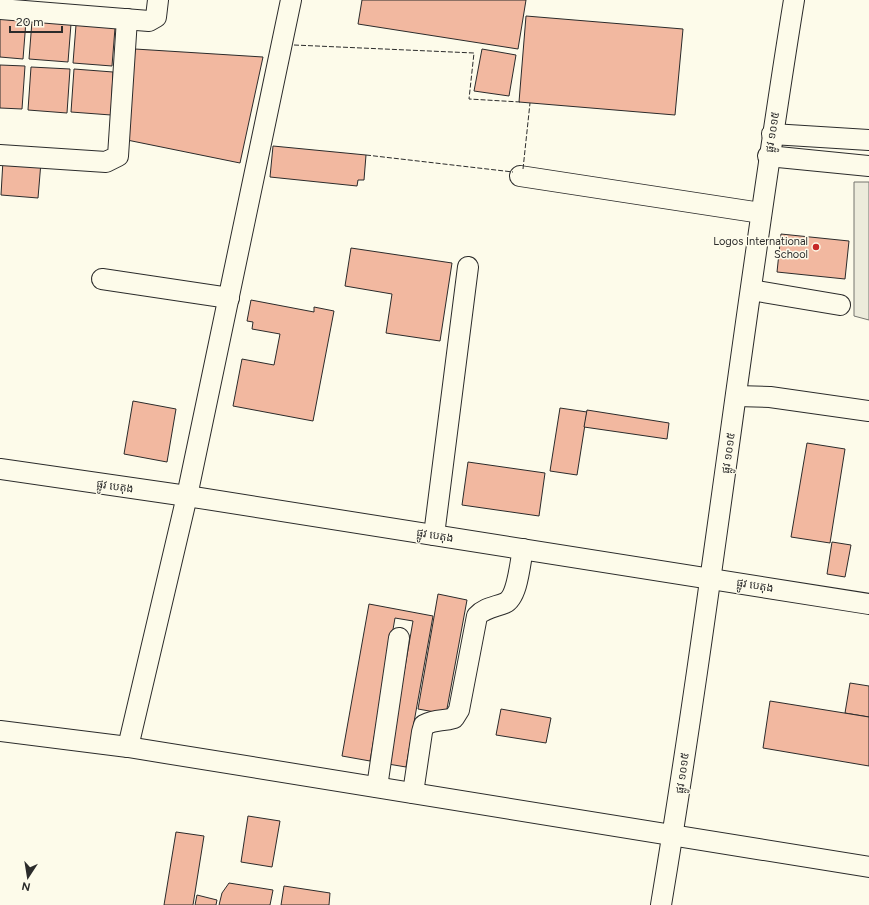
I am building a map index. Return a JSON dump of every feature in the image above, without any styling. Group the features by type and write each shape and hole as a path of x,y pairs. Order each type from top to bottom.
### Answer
{"street":[{"path":"0,9 149,21 156,17 158,0"},
{"path":"128,747 187,496 292,0"},
{"name":"ផ្លូវ ១០១៥","path":"662,905 711,578 768,156 794,0"},
{"path":"0,155 106,162 118,156 127,19"},
{"path":"772,134 869,140"},
{"path":"768,156 869,166"},
{"path":"520,176 761,213"},
{"path":"434,535 468,267"},
{"path":"102,279 229,298"},
{"path":"751,290 840,305"},
{"path":"736,396 770,397 869,411"},
{"name":"ផ្លូវ បេតុង","path":"0,469 187,496 869,604"},
{"path":"413,793 424,725 434,720 447,720 454,718 459,710 477,616 481,612 507,602 511,598 514,591 523,549"},
{"path":"377,787 399,638"},
{"path":"0,731 128,747 869,867"}],"shaded area":[{"path":"854,182 869,182 869,320 854,316"}],"building":[{"path":"362,0 526,0 518,49 358,24"},
{"path":"526,16 683,29 675,115 519,102"},
{"path":"0,19 26,21 23,59 0,57"},
{"path":"32,21 71,24 68,62 29,59"},
{"path":"76,25 115,28 112,66 73,63"},
{"path":"135,49 263,57 240,163 127,140"},
{"path":"482,49 516,55 509,96 474,91"},
{"path":"0,65 25,66 22,109 0,108"},
{"path":"31,67 70,69 67,113 28,110"},
{"path":"74,69 113,72 111,115 71,112"},
{"path":"273,146 366,155 364,180 358,180 357,186 270,177"},
{"path":"3,160 41,162 38,198 1,195"},
{"path":"781,234 849,241 845,279 777,272"},
{"path":"351,248 452,263 440,341 386,333 392,294 345,286"},
{"path":"251,300 314,312 314,307 334,311 313,421 233,406 242,359 274,365 280,334 252,329 253,322 247,321"},
{"path":"133,401 176,409 167,462 124,454"},
{"path":"560,408 587,412 577,475 550,471"},
{"path":"587,410 669,423 667,439 584,427"},
{"path":"807,443 845,449 830,543 791,537"},
{"path":"468,462 545,473 539,516 462,505"},
{"path":"832,542 851,545 845,577 827,574"},
{"path":"438,594 467,600 446,714 418,709"},
{"path":"369,604 433,616 406,767 388,764 413,621 395,618 370,761 342,756"},
{"path":"850,683 869,686 869,717 845,713"},
{"path":"770,701 869,717 869,766 763,748"},
{"path":"501,709 551,718 546,743 496,735"},
{"path":"248,816 280,821 272,867 241,862"},
{"path":"176,832 204,836 193,905 164,905"},
{"path":"229,883 273,890 270,905 219,905 222,893"},
{"path":"284,886 330,893 329,905 281,905"},
{"path":"197,895 217,900 216,905 195,905"}],"fence":[{"path":"294,45 474,53 469,99 520,102"},
{"path":"523,169 530,103"},
{"path":"366,155 513,172"}],"place":[{"name":"Logos International School","path":"816,247"}]}
